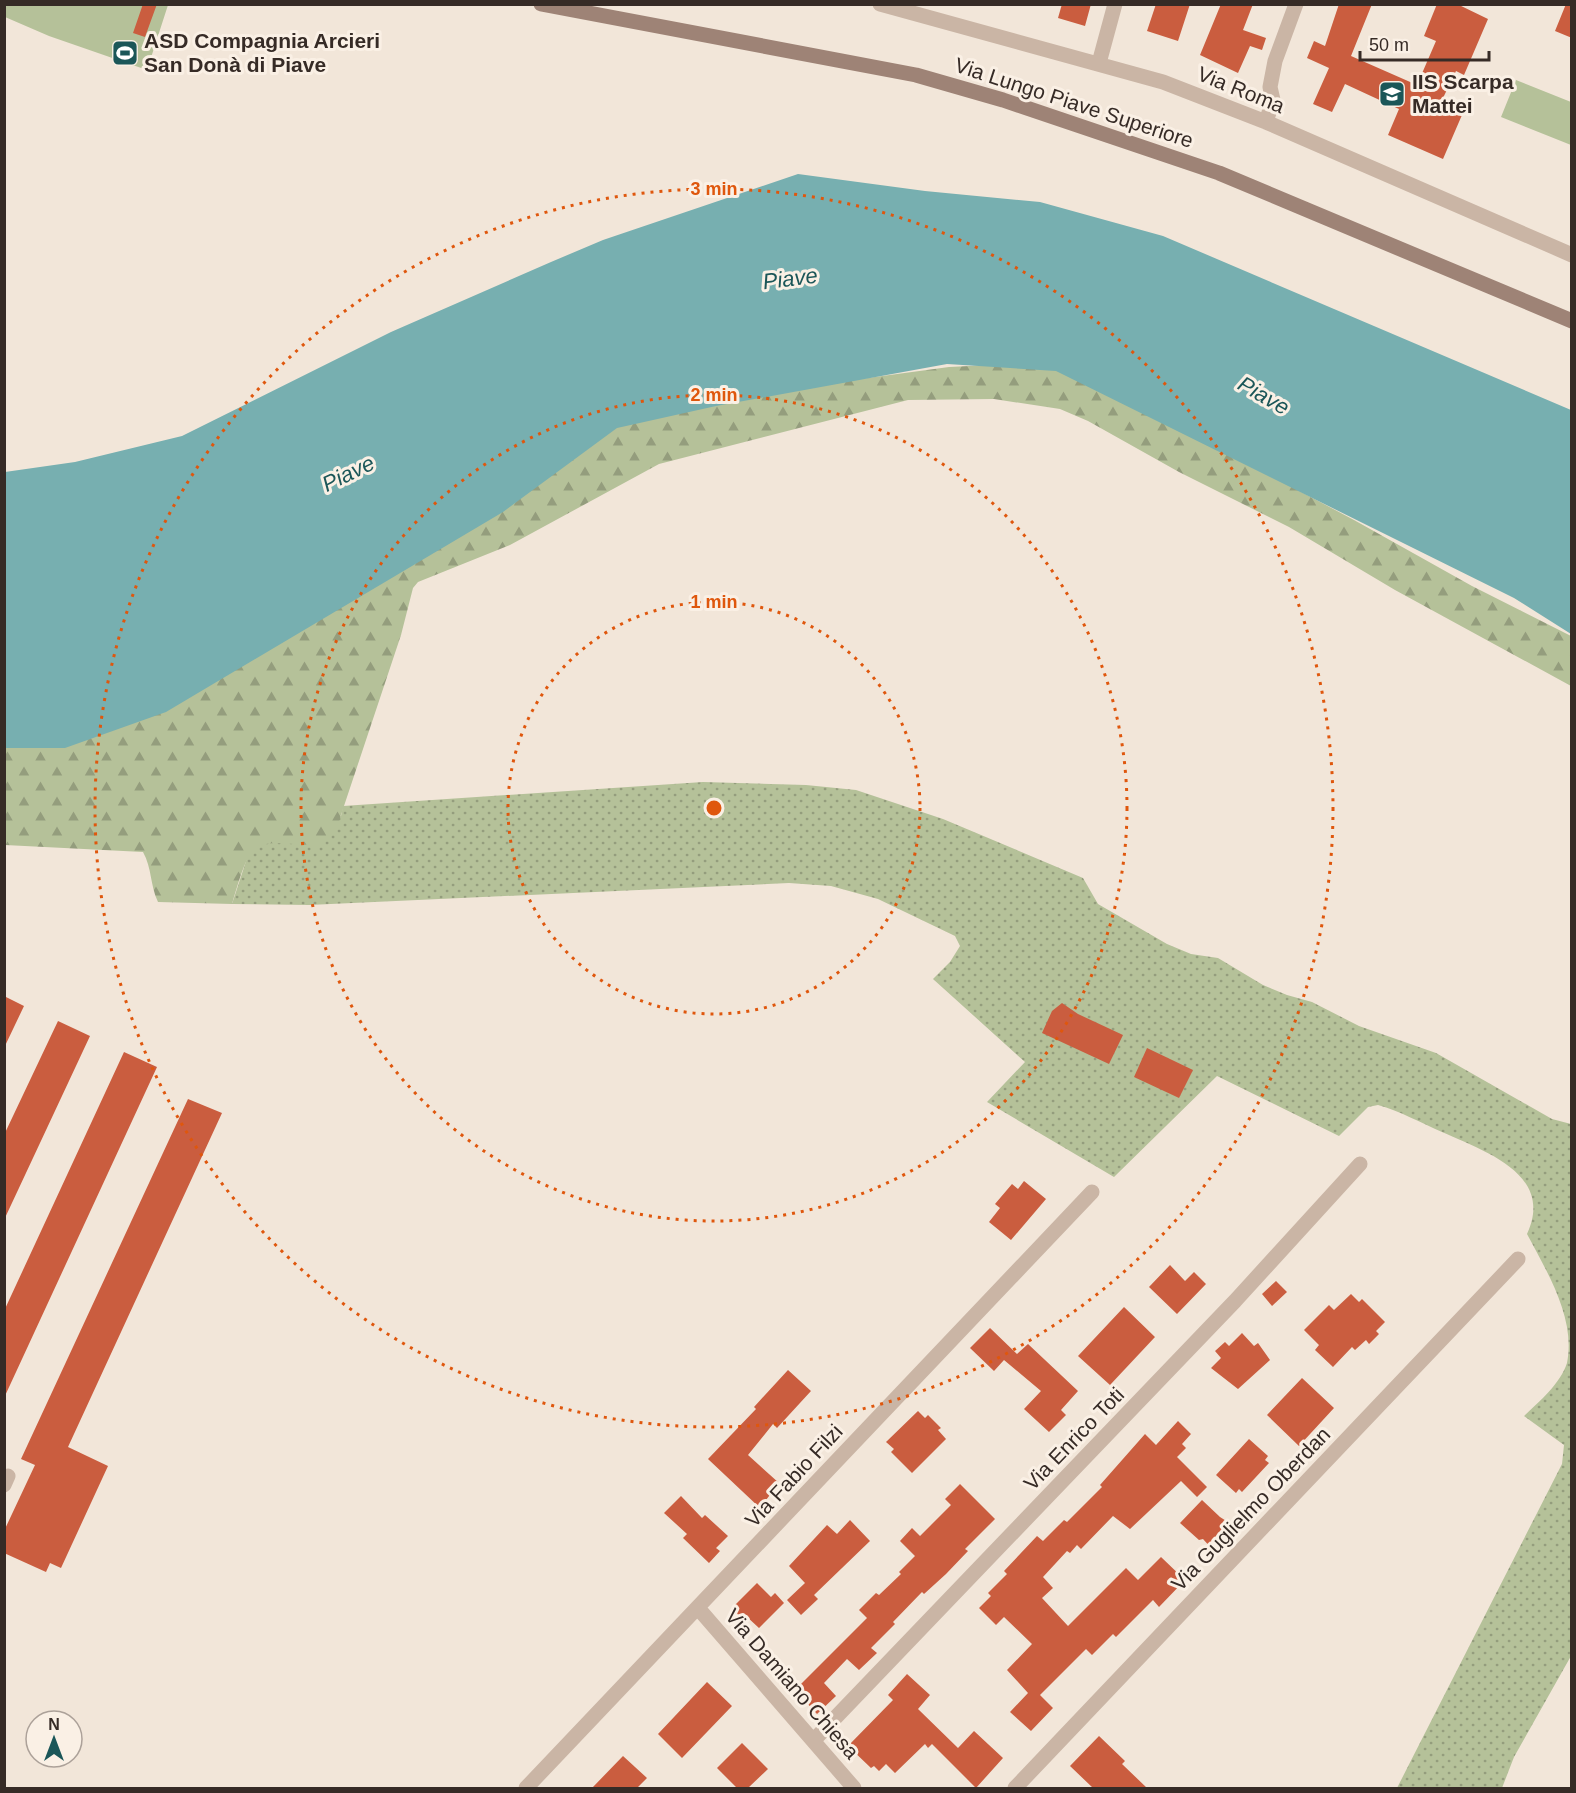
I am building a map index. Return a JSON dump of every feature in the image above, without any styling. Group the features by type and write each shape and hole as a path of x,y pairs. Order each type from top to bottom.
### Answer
{"main road":[{"name":"Via Lungo Piave Superiore","path":"541,4 916,75 1003,100 1219,173 1572,321"}],"street":[{"name":"Via Roma","path":"880,4 1163,82 1266,122 1572,255"},
{"path":"1099,63 1115,4"},
{"path":"1266,122 1273,100 1270,87 1275,61 1296,4"},
{"name":"Via Enrico Toti","path":"814,1740 1235,1301 1360,1164"},
{"name":"Via Fabio Filzi","path":"526,1788 1092,1192"},
{"name":"Via Guglielmo Oberdan","path":"1015,1788 1518,1259"},
{"name":"Via Damiano Chiesa","path":"698,1608 854,1788"}],"green space":[{"name":"ASD Compagnia Arcieri San Donà di Piave","path":"5,5 168,5 147,70 49,36 5,17"},
{"path":"1516,80 1571,102 1571,145 1501,117"},
{"path":"1010,364 1068,368 1354,520 1472,586 1571,636 1571,686 1395,590 1289,527 1179,472 1088,421 1060,409 994,399 908,400 659,464 510,545 418,582 413,588 401,635 337,827 323,845 269,843 259,846 252,852 246,863 232,904 158,902 143,852 5,845 5,732 562,430 823,384 949,367"},
{"path":"703,782 806,785 856,790 943,819 1083,878 1098,904 1167,944 1191,954 1218,958 1263,985 1312,1002 1359,1026 1436,1053 1552,1119 1571,1124 1571,1656 1514,1757 1502,1788 1397,1788 1562,1464 1564,1445 1524,1416 1560,1378 1567,1363 1569,1346 1564,1312 1558,1296 1527,1234 1533,1213 1531,1195 1523,1180 1511,1168 1477,1148 1378,1105 1368,1107 1339,1136 1217,1076 1114,1177 987,1102 1025,1062 933,979 950,962 960,946 955,936 878,899 831,886 789,883 309,905 232,904 249,852 263,842 277,843 341,816 343,806"}],"water":[{"name":"Piave","path":"798,174 925,191 1040,202 1163,236 1571,410 1571,634 1514,598 1056,371 947,364 716,406 617,428 503,512 166,712 65,748 5,748 5,472 75,462 182,436 391,332 551,262 603,240"}],"building":[{"path":"143,4 157,4 145,37 133,33"},
{"path":"1062,4 1091,4 1085,26 1058,18"},
{"path":"1156,4 1190,4 1178,41 1147,31"},
{"path":"1221,4 1253,4 1243,30 1266,38 1262,50 1250,46 1238,73 1200,55"},
{"path":"1339,4 1372,4 1351,56 1417,85 1436,41 1424,36 1437,4 1457,4 1488,19 1464,75 1456,71 1443,98 1465,108 1443,159 1388,135 1399,109 1345,84 1332,112 1313,104 1329,68 1307,58 1314,41 1325,46"},
{"path":"1566,4 1572,4 1572,38 1555,31"},
{"path":"4,996 24,1006 4,1048"},
{"path":"1062,1003 1078,1014 1123,1035 1109,1064 1042,1033 1052,1011"},
{"path":"58,1021 90,1036 4,1220 4,1135"},
{"path":"1147,1048 1193,1070 1179,1098 1134,1077"},
{"path":"124,1052 157,1067 4,1398 4,1311"},
{"path":"188,1099 222,1113 68,1447 108,1466 61,1568 50,1563 46,1572 4,1553 4,1531 35,1465 21,1459"},
{"path":"1024,1181 1046,1199 1011,1240 989,1222 1000,1208 995,1204 1012,1184 1018,1189"},
{"path":"1170,1265 1185,1281 1194,1272 1206,1284 1177,1314 1149,1287"},
{"path":"1276,1281 1287,1292 1272,1306 1262,1294"},
{"path":"1351,1294 1359,1302 1362,1299 1385,1322 1376,1331 1379,1334 1369,1344 1366,1340 1355,1350 1352,1347 1333,1367 1315,1350 1319,1345 1304,1330 1329,1305 1334,1310"},
{"path":"1124,1307 1155,1337 1110,1385 1078,1356"},
{"path":"990,1328 1017,1354 1028,1344 1078,1391 1061,1410 1066,1415 1049,1432 1024,1409 1041,1391 1004,1360 994,1371 970,1348"},
{"path":"1242,1333 1254,1346 1258,1343 1270,1360 1238,1389 1211,1368 1221,1358 1215,1351 1225,1342 1229,1346"},
{"path":"788,1370 811,1391 777,1428 773,1424 748,1455 779,1483 760,1508 708,1459 756,1409 754,1407"},
{"path":"1302,1378 1334,1408 1299,1446 1267,1415"},
{"path":"918,1411 925,1418 928,1415 941,1428 938,1430 946,1439 912,1473 891,1452 894,1449 886,1442"},
{"path":"1178,1421 1191,1434 1182,1444 1186,1448 1177,1457 1207,1487 1197,1497 1181,1481 1130,1529 1113,1516 1081,1549 1077,1545 1070,1553 1067,1551 1043,1577 1053,1588 1042,1598 1068,1626 1126,1568 1138,1580 1161,1557 1185,1580 1159,1607 1153,1600 1116,1637 1113,1634 1092,1655 1086,1649 1040,1695 1053,1708 1031,1731 1010,1712 1028,1693 1007,1670 1032,1644 1004,1617 996,1625 979,1608 991,1596 988,1593 1007,1574 1004,1571 1037,1536 1043,1541 1064,1520 1067,1522 1102,1487 1100,1485 1145,1434 1156,1445"},
{"path":"1249,1439 1268,1456 1265,1460 1269,1463 1242,1492 1239,1489 1236,1493 1216,1475"},
{"path":"960,1484 995,1519 965,1549 968,1551 946,1574 924,1594 922,1592 893,1622 895,1624 871,1648 877,1653 859,1670 847,1659 824,1683 836,1696 817,1714 795,1690 867,1618 859,1610 876,1593 879,1595 901,1574 899,1572 915,1556 900,1541 912,1528 920,1536 951,1505 945,1499"},
{"path":"681,1496 702,1518 705,1515 728,1536 716,1548 720,1551 709,1563 683,1538 687,1534 664,1513"},
{"path":"1202,1500 1220,1517 1234,1526 1212,1549 1203,1539 1199,1540 1180,1523"},
{"path":"850,1520 870,1541 814,1595 818,1599 801,1615 787,1600 805,1583 789,1566 827,1525 837,1534"},
{"path":"757,1583 771,1597 775,1593 784,1603 759,1628 746,1616 743,1620 732,1608"},
{"path":"907,1674 930,1695 918,1709 958,1748 974,1731 1003,1758 976,1788 932,1744 928,1748 925,1744 895,1773 886,1764 879,1771 874,1766 871,1768 848,1746 893,1700 888,1695"},
{"path":"707,1682 732,1706 682,1758 658,1734"},
{"path":"1099,1736 1125,1761 1122,1764 1147,1788 1093,1788 1070,1766"},
{"path":"742,1743 768,1769 748,1788 737,1788 717,1768"},
{"path":"623,1756 647,1778 637,1788 592,1788"}],"place":[{"name":"ASD Compagnia Arcieri San Donà di Piave","path":"125,53"},
{"name":"IIS Scarpa Mattei","path":"1392,94"}]}
